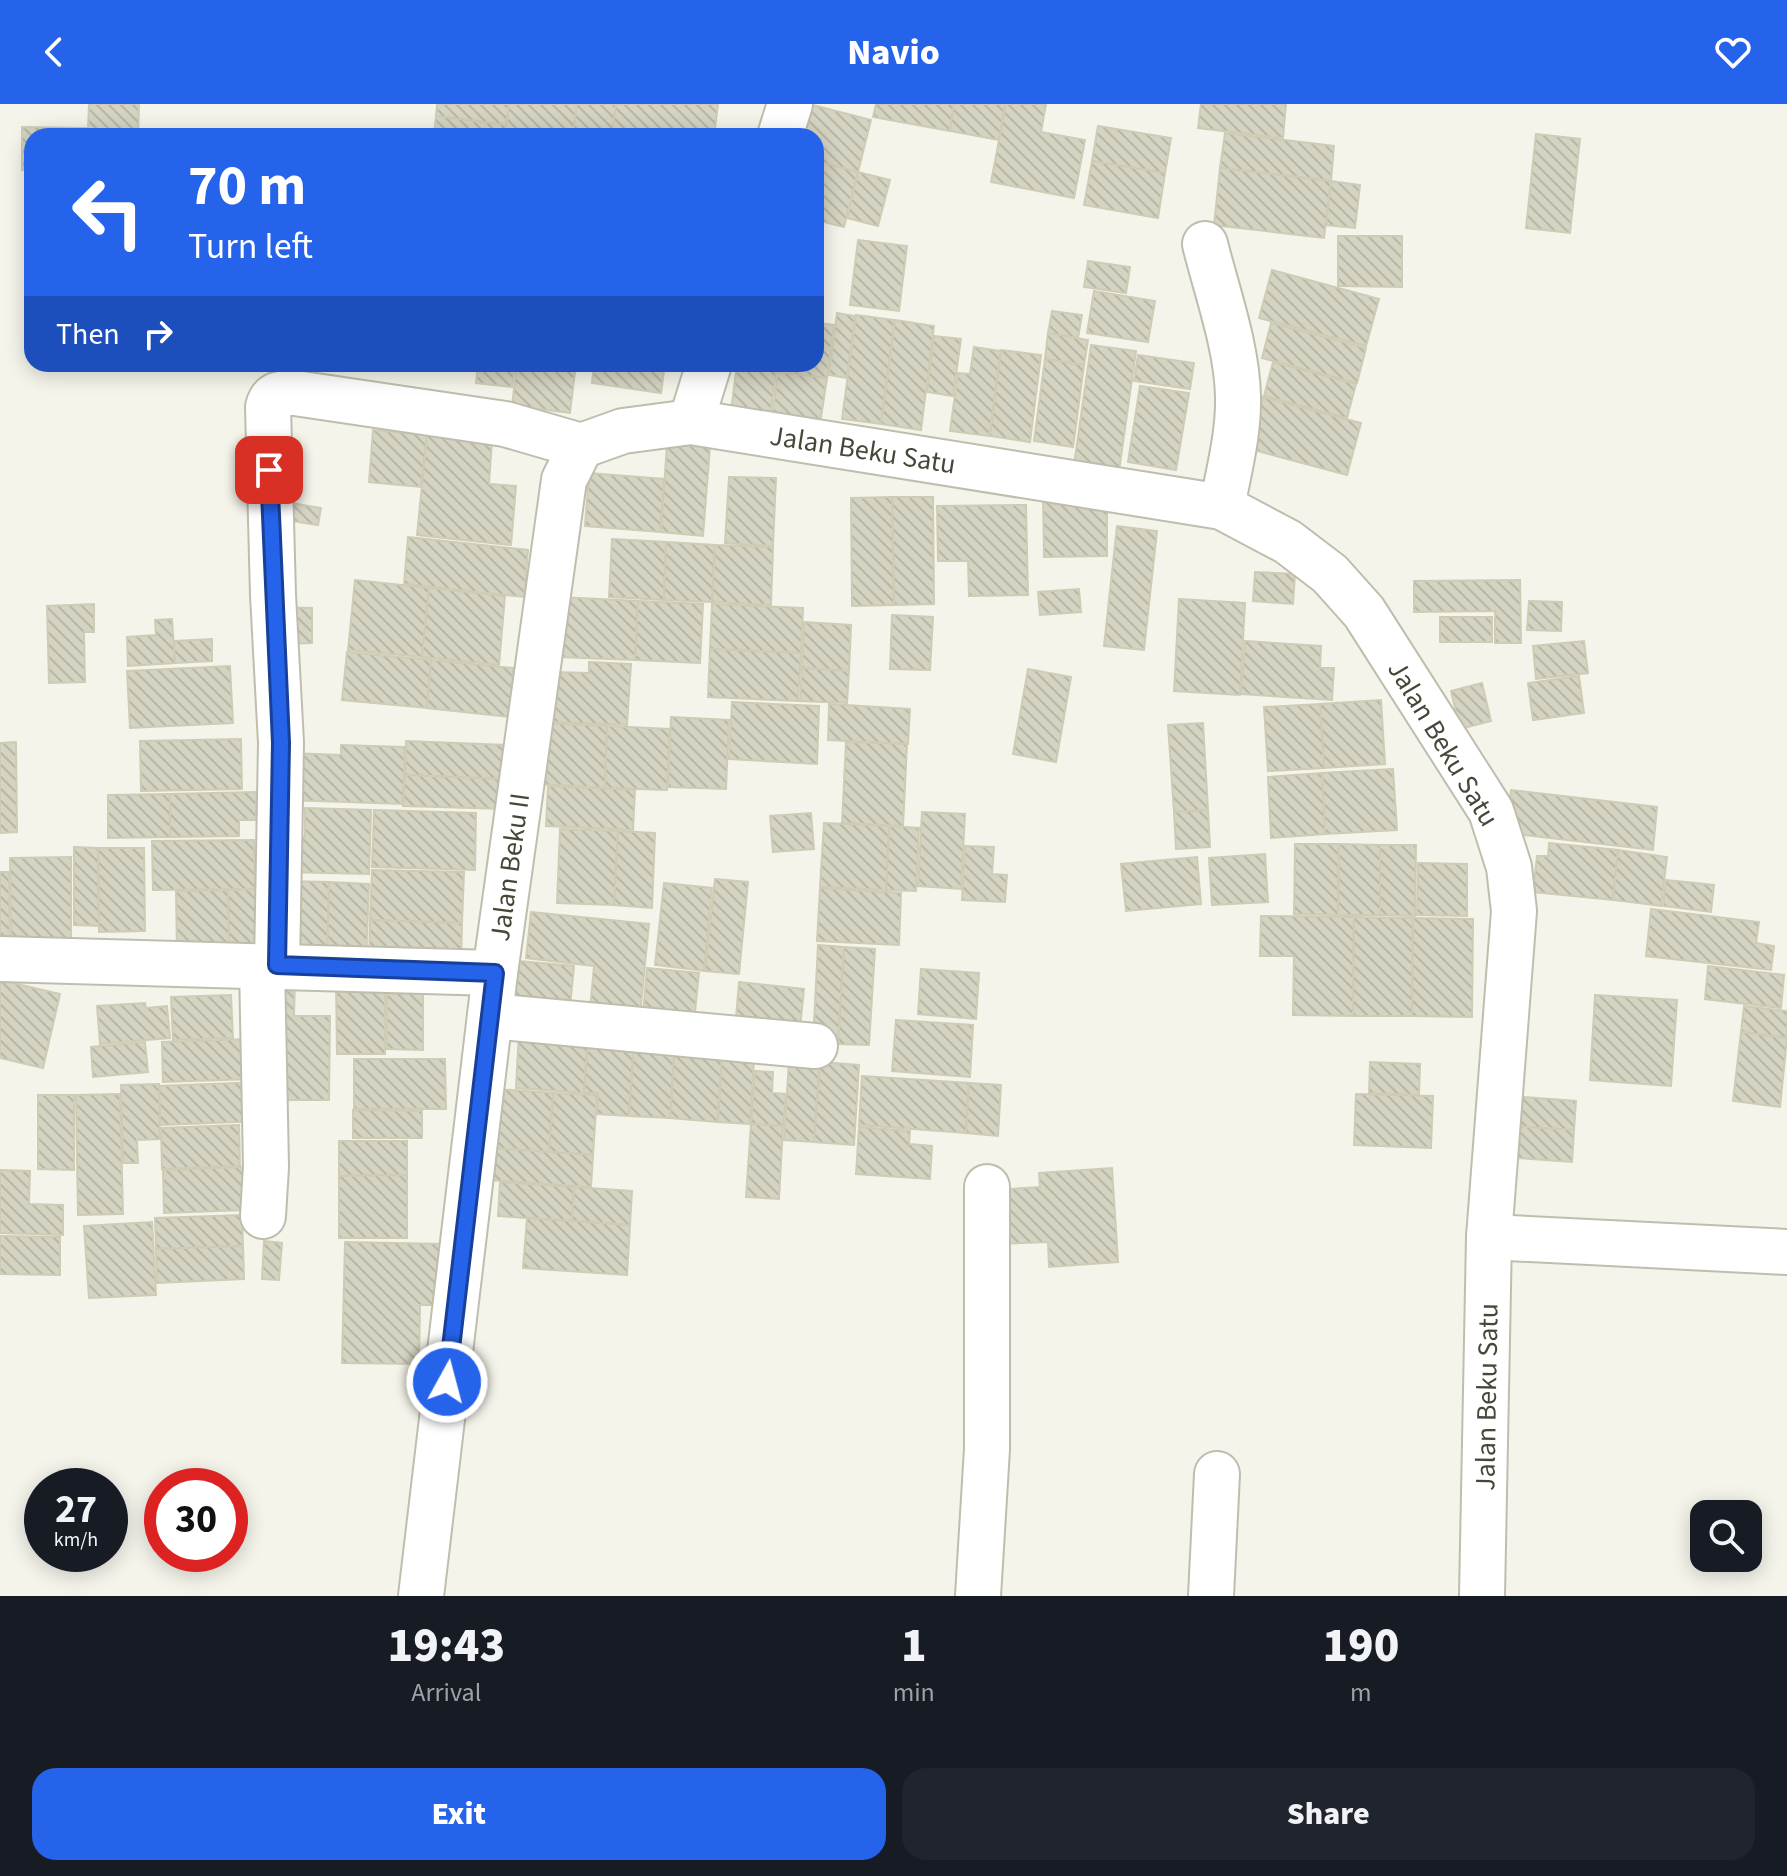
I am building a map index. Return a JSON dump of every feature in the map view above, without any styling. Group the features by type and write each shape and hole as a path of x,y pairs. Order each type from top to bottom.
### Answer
{"street":[{"path":"782,128 790,104"},
{"path":"1205,244 1237,372 1238,423 1222,507"},
{"path":"263,1216 270,965 281,743 273,595 269,400 281,393 295,393 505,424 581,446 623,431 691,422 707,372"},
{"name":"Jalan Beku Satu","path":"691,422 1222,507 1288,542 1330,574 1364,612 1491,811 1509,867 1514,911 1489,1237 1482,1596"},
{"name":"Jalan Beku II","path":"421,1596 495,973 564,480 581,446"},
{"path":"0,959 495,973"},
{"path":"490,1016 815,1046"},
{"path":"978,1596 987,1449 987,1187"},
{"path":"1489,1237 1787,1252"},
{"path":"1211,1596 1217,1474"}],"building":[{"path":"89,104 139,104 138,128 88,128"},
{"path":"437,104 509,104 506,125 436,116"},
{"path":"509,104 577,104 574,128 506,128"},
{"path":"577,104 616,104 613,128 574,128"},
{"path":"616,104 718,104 715,128 613,128"},
{"path":"809,104 871,120 858,172 824,163 824,128 792,128"},
{"path":"876,104 954,104 950,131 873,117"},
{"path":"954,104 1005,104 999,140 950,131"},
{"path":"1006,104 1046,104 1041,132 1085,140 1074,198 991,182"},
{"path":"1201,104 1286,104 1283,138 1198,128"},
{"path":"436,116 506,125 506,128 435,128"},
{"path":"1098,126 1171,138 1165,173 1092,161"},
{"path":"22,127 88,128 24,128 22,170"},
{"path":"1225,133 1334,146 1331,181 1220,168"},
{"path":"1536,134 1580,139 1570,233 1526,228"},
{"path":"1092,161 1165,173 1158,218 1084,205"},
{"path":"824,163 858,172 844,227 824,222"},
{"path":"1220,168 1331,181 1324,238 1214,225"},
{"path":"858,172 890,180 878,226 847,218"},
{"path":"1331,181 1360,185 1355,228 1326,225"},
{"path":"1338,236 1402,236 1402,287 1338,286"},
{"path":"858,240 907,246 899,311 850,305"},
{"path":"1088,261 1130,267 1126,293 1084,287"},
{"path":"1272,270 1379,299 1366,346 1259,318"},
{"path":"1094,291 1155,301 1148,342 1087,333"},
{"path":"1052,311 1082,315 1078,338 1048,333"},
{"path":"837,313 855,316 847,378 829,375"},
{"path":"856,315 895,320 881,424 842,419"},
{"path":"895,320 934,326 921,430 881,424"},
{"path":"1271,323 1366,348 1357,383 1262,358"},
{"path":"824,324 834,325 827,378 778,372 824,372"},
{"path":"1048,333 1088,340 1084,365 1045,359"},
{"path":"934,336 961,339 953,396 927,392"},
{"path":"1091,345 1136,351 1118,478 1073,472"},
{"path":"974,347 1001,351 989,436 950,431 958,373 970,374"},
{"path":"1001,350 1041,355 1030,442 990,436"},
{"path":"1138,355 1194,363 1190,389 1134,381"},
{"path":"1045,359 1084,365 1073,447 1034,441"},
{"path":"1273,362 1356,384 1347,418 1264,396"},
{"path":"477,372 514,372 512,387 476,383"},
{"path":"516,372 575,372 570,413 512,406"},
{"path":"593,372 664,372 661,393 592,383"},
{"path":"736,372 776,372 770,417 731,411"},
{"path":"778,372 827,378 820,424 772,418"},
{"path":"1140,386 1189,393 1176,470 1128,462"},
{"path":"1263,397 1361,423 1347,475 1250,449"},
{"path":"373,430 427,435 421,487 369,482"},
{"path":"427,435 492,441 489,484 516,486 511,545 417,535"},
{"path":"667,444 710,447 703,536 661,532"},
{"path":"589,473 664,479 660,532 585,526"},
{"path":"729,477 776,478 773,546 725,543"},
{"path":"1043,495 1107,495 1107,556 1044,557"},
{"path":"892,497 933,497 934,604 894,605"},
{"path":"892,497 894,605 852,606 851,498"},
{"path":"274,500 321,508 318,525 272,518"},
{"path":"1026,505 1028,595 969,596 968,561 938,561 937,506"},
{"path":"1117,526 1157,531 1144,650 1104,646"},
{"path":"408,537 528,550 524,597 404,584"},
{"path":"612,539 666,542 664,600 609,597"},
{"path":"666,542 715,545 712,602 664,600"},
{"path":"715,545 773,547 771,605 712,602"},
{"path":"1255,572 1295,574 1293,604 1253,601"},
{"path":"355,580 429,588 422,657 348,650"},
{"path":"1520,580 1521,643 1495,643 1495,611 1414,612 1414,581"},
{"path":"429,588 505,596 499,665 422,657"},
{"path":"1079,589 1081,612 1040,615 1038,592"},
{"path":"559,597 638,601 635,660 557,657"},
{"path":"1179,599 1245,603 1240,695 1174,691"},
{"path":"638,601 703,604 700,663 635,660"},
{"path":"1529,601 1562,602 1561,631 1527,630"},
{"path":"94,604 94,632 84,632 85,682 49,683 47,606"},
{"path":"712,604 803,608 801,653 710,649"},
{"path":"281,607 312,608 312,643 282,644"},
{"path":"892,615 933,617 930,670 890,669"},
{"path":"1440,617 1492,617 1492,642 1440,642"},
{"path":"172,619 175,663 128,666 127,637 156,635 155,620"},
{"path":"804,622 851,625 849,671 802,668"},
{"path":"212,639 212,661 175,663 174,641"},
{"path":"1245,641 1321,646 1320,668 1334,668 1332,700 1241,694"},
{"path":"1584,641 1588,673 1536,679 1533,646"},
{"path":"710,649 801,653 798,701 708,697"},
{"path":"347,652 431,660 427,708 342,700"},
{"path":"431,660 513,668 509,717 427,708"},
{"path":"589,662 631,664 627,725 551,722 554,672 589,673"},
{"path":"230,666 233,723 130,728 127,671"},
{"path":"802,668 849,671 847,703 800,701"},
{"path":"1028,669 1071,677 1056,762 1013,754"},
{"path":"1579,676 1584,713 1533,720 1528,683"},
{"path":"1482,683 1491,721 1460,729 1451,691"},
{"path":"1381,700 1385,764 1324,768 1320,704"},
{"path":"732,702 819,706 817,764 729,759"},
{"path":"829,704 910,709 908,744 828,740"},
{"path":"1320,704 1324,768 1268,771 1264,707"},
{"path":"671,717 729,720 726,789 668,787"},
{"path":"542,723 607,726 605,788 539,784"},
{"path":"1203,723 1208,810 1174,812 1168,725"},
{"path":"607,726 670,729 667,790 605,788"},
{"path":"241,739 242,789 141,791 140,741"},
{"path":"406,741 506,745 505,779 405,775"},
{"path":"16,742 17,832 0,833 0,743"},
{"path":"846,742 907,744 903,826 842,823"},
{"path":"341,745 405,747 403,804 288,800 290,753 341,755"},
{"path":"1393,769 1397,830 1325,834 1322,773"},
{"path":"1322,773 1325,834 1271,838 1268,777"},
{"path":"405,775 505,779 505,809 403,806"},
{"path":"548,786 635,790 633,830 546,826"},
{"path":"1511,790 1657,807 1653,850 1506,833"},
{"path":"256,792 256,820 239,820 239,836 170,837 170,794"},
{"path":"170,794 170,837 108,838 108,795"},
{"path":"305,808 371,810 369,874 283,872 284,836 305,837"},
{"path":"374,810 476,813 475,870 372,867"},
{"path":"1208,810 1210,847 1176,849 1174,812"},
{"path":"922,812 965,814 961,889 918,886"},
{"path":"811,813 814,849 773,852 770,816"},
{"path":"824,823 889,826 886,890 820,887"},
{"path":"889,826 919,828 916,891 886,890"},
{"path":"560,829 618,831 614,905 557,903"},
{"path":"618,831 655,833 652,908 614,905"},
{"path":"254,840 255,889 153,890 152,841"},
{"path":"1549,843 1618,850 1613,900 1533,892 1537,856 1548,856"},
{"path":"1295,844 1339,844 1338,915 1294,914"},
{"path":"1339,844 1380,845 1380,915 1338,915"},
{"path":"1380,845 1416,845 1415,916 1380,915"},
{"path":"965,846 994,847 992,874 1007,875 1005,902 962,900"},
{"path":"74,847 98,848 99,926 74,925"},
{"path":"98,848 144,848 145,931 99,932"},
{"path":"1618,850 1667,857 1661,906 1613,900"},
{"path":"1265,854 1268,902 1212,905 1209,858"},
{"path":"71,857 71,945 11,945 10,858"},
{"path":"1197,857 1201,904 1126,911 1121,864"},
{"path":"1418,863 1467,864 1467,916 1417,915"},
{"path":"372,870 464,872 462,923 370,920"},
{"path":"0,872 9,872 10,943 0,943"},
{"path":"715,879 748,882 739,974 705,971"},
{"path":"1666,880 1714,885 1711,912 1663,906"},
{"path":"282,881 329,882 327,960 281,959"},
{"path":"329,882 369,884 366,962 327,960"},
{"path":"664,883 712,888 704,971 655,965"},
{"path":"820,888 901,893 899,945 817,941"},
{"path":"273,889 274,953 229,954 228,890"},
{"path":"228,890 229,954 177,955 176,891"},
{"path":"1651,909 1759,922 1756,943 1774,946 1771,970 1646,956"},
{"path":"531,912 649,924 639,1025 589,1020 594,966 526,958"},
{"path":"1261,916 1354,917 1353,1016 1293,1015 1294,956 1260,956"},
{"path":"1354,917 1413,918 1412,1016 1353,1016"},
{"path":"1413,918 1473,919 1472,1017 1412,1016"},
{"path":"370,920 462,923 461,965 369,963"},
{"path":"818,945 844,947 838,1044 813,1042"},
{"path":"844,947 875,949 869,1045 838,1044"},
{"path":"508,960 574,966 569,1018 503,1011"},
{"path":"1708,966 1784,975 1781,1008 1705,999"},
{"path":"647,968 699,973 693,1031 642,1026"},
{"path":"921,969 979,973 976,1019 918,1014"},
{"path":"269,979 295,979 294,1016 330,1016 329,1100 268,1100"},
{"path":"0,980 60,994 43,1068 0,1058"},
{"path":"739,982 804,989 799,1037 735,1030"},
{"path":"336,983 385,983 385,1054 337,1054"},
{"path":"387,988 423,988 423,1050 387,1049"},
{"path":"231,995 233,1038 173,1040 171,997"},
{"path":"1595,995 1677,1000 1671,1086 1590,1080"},
{"path":"145,1003 146,1008 167,1006 170,1038 100,1044 97,1006"},
{"path":"1744,1006 1787,1011 1787,1038 1741,1032"},
{"path":"896,1020 973,1025 970,1077 892,1071"},
{"path":"519,1031 588,1036 584,1093 516,1088"},
{"path":"1741,1032 1787,1038 1780,1107 1733,1101"},
{"path":"588,1036 634,1040 629,1116 597,1114 598,1093 584,1093"},
{"path":"252,1039 253,1079 163,1082 162,1042"},
{"path":"634,1040 675,1042 670,1118 629,1116"},
{"path":"145,1042 148,1072 93,1077 91,1047"},
{"path":"675,1042 723,1046 717,1122 670,1118"},
{"path":"722,1057 754,1060 750,1124 718,1122"},
{"path":"354,1059 445,1059 446,1109 354,1109"},
{"path":"789,1060 820,1062 814,1142 784,1140"},
{"path":"820,1062 859,1065 854,1145 814,1142"},
{"path":"1370,1062 1420,1064 1419,1095 1369,1093"},
{"path":"755,1071 773,1072 772,1093 786,1094 783,1126 751,1124"},
{"path":"862,1076 969,1083 966,1133 859,1125"},
{"path":"261,1082 262,1121 160,1125 159,1086"},
{"path":"969,1083 1001,1085 998,1136 966,1133"},
{"path":"159,1084 160,1139 137,1140 138,1163 123,1163 121,1085"},
{"path":"496,1089 553,1093 549,1152 492,1148"},
{"path":"553,1093 597,1095 593,1155 549,1152"},
{"path":"120,1094 123,1214 78,1215 76,1095"},
{"path":"1356,1094 1433,1096 1431,1148 1354,1145"},
{"path":"38,1095 74,1095 74,1170 38,1169"},
{"path":"1509,1096 1576,1101 1574,1130 1508,1126"},
{"path":"353,1110 422,1111 422,1138 353,1138"},
{"path":"751,1124 783,1126 779,1199 746,1197"},
{"path":"239,1125 240,1166 162,1169 161,1128"},
{"path":"1508,1126 1574,1130 1572,1162 1505,1157"},
{"path":"859,1127 910,1131 909,1144 932,1146 930,1179 856,1174"},
{"path":"339,1141 407,1141 407,1175 339,1176"},
{"path":"492,1148 593,1155 591,1187 490,1180"},
{"path":"244,1167 246,1210 164,1213 163,1170"},
{"path":"1112,1168 1118,1262 1049,1267 1048,1242 999,1244 995,1190 1040,1187 1039,1173"},
{"path":"0,1170 30,1171 29,1204 63,1205 63,1235 0,1233"},
{"path":"407,1175 407,1238 339,1238 339,1176"},
{"path":"500,1182 574,1187 572,1221 498,1216"},
{"path":"574,1187 632,1191 630,1225 572,1221"},
{"path":"242,1215 243,1246 156,1249 155,1218"},
{"path":"527,1218 630,1225 627,1275 523,1268"},
{"path":"152,1222 156,1295 89,1298 84,1226"},
{"path":"0,1236 60,1237 60,1275 0,1274"},
{"path":"264,1241 282,1243 279,1280 262,1279"},
{"path":"345,1242 442,1244 440,1305 420,1305 419,1364 342,1363"},
{"path":"243,1246 244,1279 157,1283 156,1249"}],"route":[{"path":"269,470 281,743 277,965 495,973 447,1382"}]}
